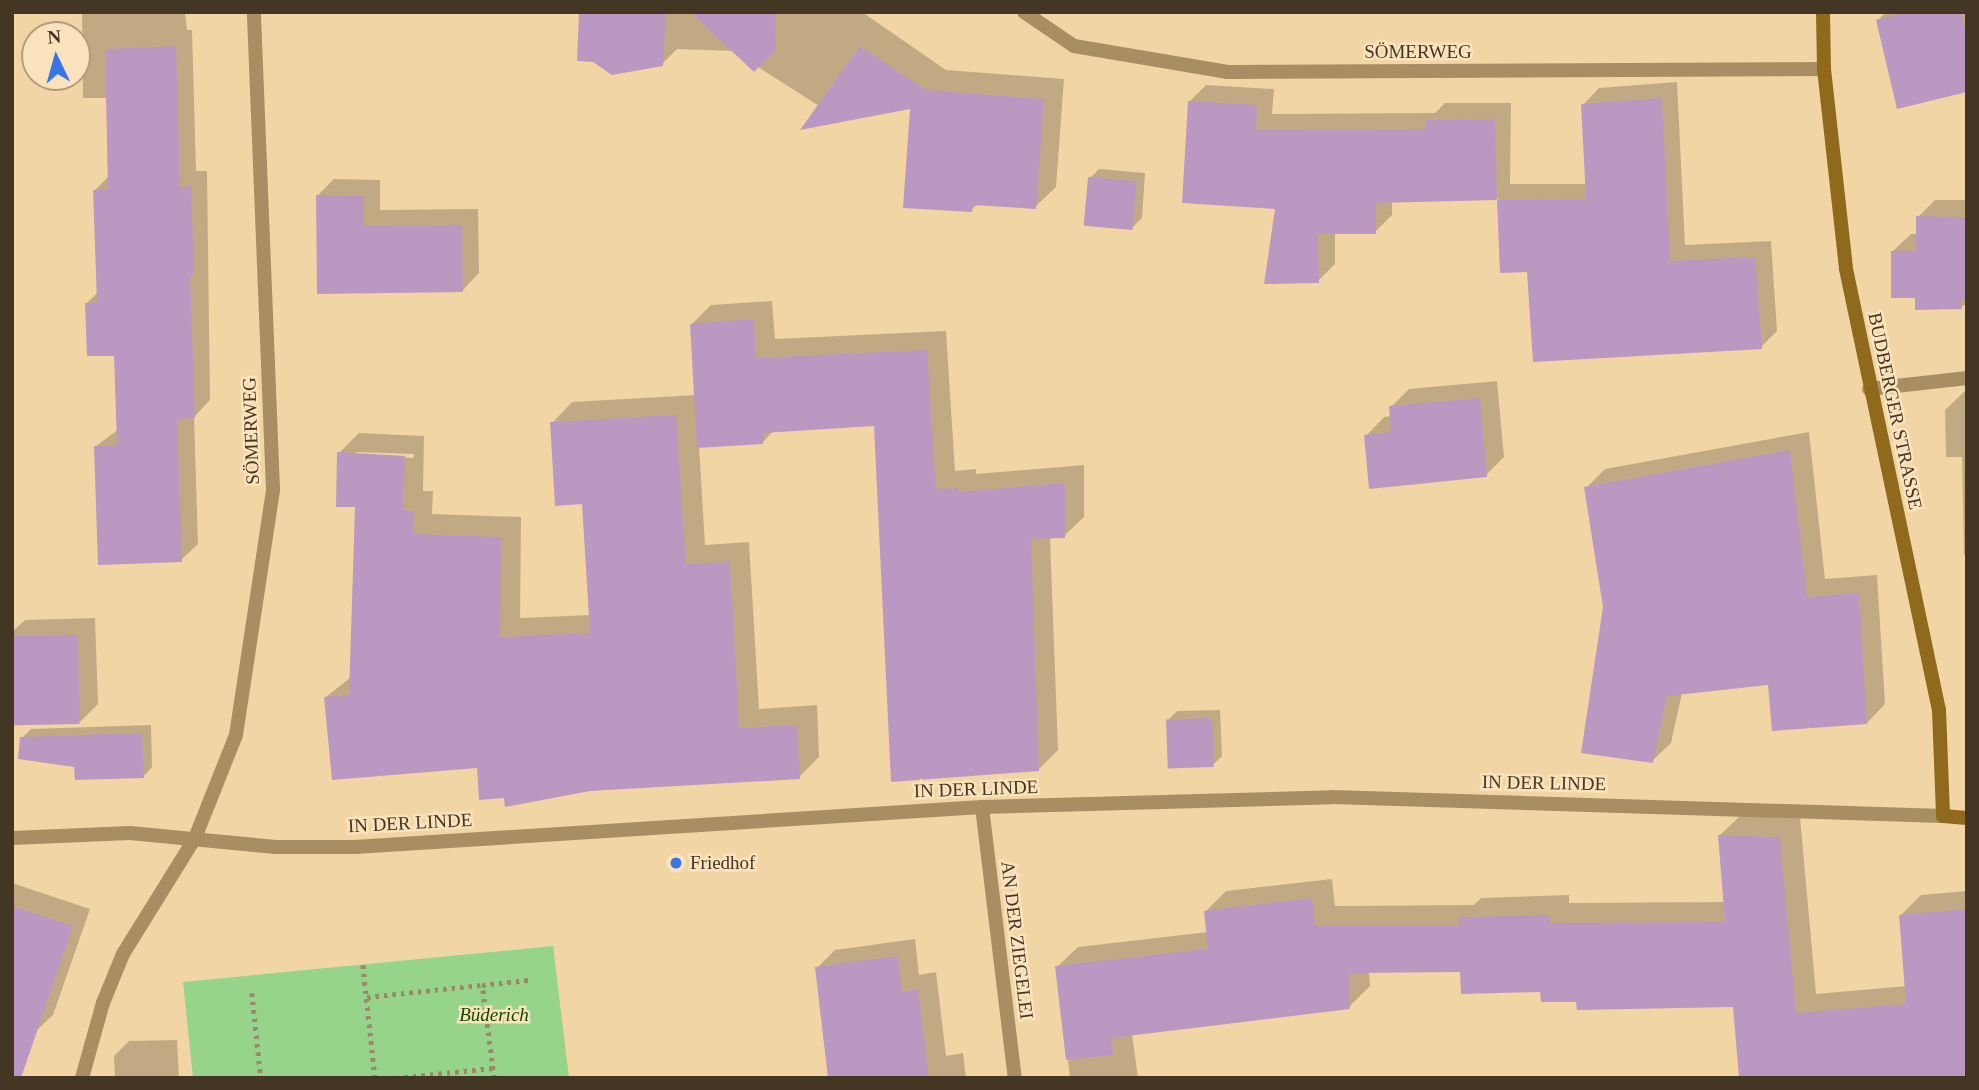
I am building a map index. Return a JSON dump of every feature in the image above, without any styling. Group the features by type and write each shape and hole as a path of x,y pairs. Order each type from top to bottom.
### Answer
{"street":[{"name":"SÖMERWEG","path":"82,1078 103,1003 123,954 195,838 236,735 273,489 254,12"},
{"name":"SÖMERWEG","path":"1024,12 1074,46 1228,72 1824,69"},
{"name":"BUDBERGER STRASSE","path":"1824,12 1824,69 1846,269 1869,389 1939,710 1943,816"},
{"path":"1869,389 1967,378"},
{"name":"IN DER LINDE","path":"12,838 130,833 276,847 355,847 982,807 1332,797 1943,816"},
{"name":"AN DER ZIEGELEI","path":"982,807 1015,1078"},
{"path":"1943,816 1967,818"}],"path":[{"path":"363,965 375,1078"},
{"path":"367,998 529,980"},
{"path":"482,985 494,1078"},
{"path":"252,993 261,1078"},
{"path":"396,1078 492,1068"}],"green space":[{"name":"Büderich","path":"553,946 569,1078 193,1078 183,982"}],"building":[{"path":"579,12 666,12 663,66 612,75 593,62 577,61"},
{"path":"690,12 775,12 776,50 754,72"},
{"path":"1907,12 1961,13 1967,36 1967,92 1897,109 1876,20"},
{"path":"176,46 180,187 191,186 194,275 190,275 195,418 177,419 182,562 98,565 94,446 117,445 114,356 87,356 85,303 97,302 93,190 108,189 105,49"},
{"path":"860,46 925,90 1044,99 1036,209 973,205 972,212 903,208 910,109 800,130"},
{"path":"1662,98 1670,261 1755,257 1762,349 1533,362 1527,272 1500,273 1497,200 1586,199 1581,104"},
{"path":"1188,101 1257,105 1256,130 1426,129 1426,120 1495,119 1497,200 1376,203 1376,234 1318,234 1319,283 1264,284 1275,209 1182,203"},
{"path":"1088,177 1137,181 1133,230 1084,226"},
{"path":"316,195 364,196 364,226 462,225 463,292 317,294"},
{"path":"1916,216 1967,217 1967,299 1961,299 1962,309 1915,310 1915,298 1891,298 1891,251 1916,251"},
{"path":"754,319 756,358 927,350 936,489 958,488 958,492 1065,483 1065,538 1031,539 1039,771 891,782 874,426 763,433 763,444 697,448 690,324"},
{"path":"1480,398 1487,477 1369,489 1364,435 1391,432 1389,406"},
{"path":"676,415 686,564 730,562 739,728 797,725 800,779 590,791 505,807 504,798 479,800 477,768 332,780 324,697 349,695 355,507 336,507 337,452 405,456 403,510 414,511 413,534 501,537 500,637 590,633 582,504 555,506 550,422"},
{"path":"1790,450 1807,597 1859,593 1867,724 1772,731 1768,685 1667,696 1653,763 1581,753 1603,607 1584,487"},
{"path":"78,635 80,724 14,725 12,636"},
{"path":"1212,718 1214,767 1168,769 1166,720"},
{"path":"142,733 144,778 75,780 74,767 18,759 20,737"},
{"path":"1718,835 1780,837 1796,1013 1906,1004 1899,915 1967,909 1967,1078 1739,1078 1733,1007 1577,1010 1576,1002 1541,1002 1540,992 1461,994 1460,972 1349,973 1350,1009 1111,1038 1113,1055 1066,1060 1055,966 1208,949 1204,911 1312,898 1315,925 1459,925 1459,917 1549,915 1550,923 1725,922"},
{"path":"12,906 73,926 21,1078 12,1078"},
{"path":"898,956 902,992 918,989 929,1078 828,1078 815,967"}],"place":[{"name":"Friedhof","path":"676,863"}]}
